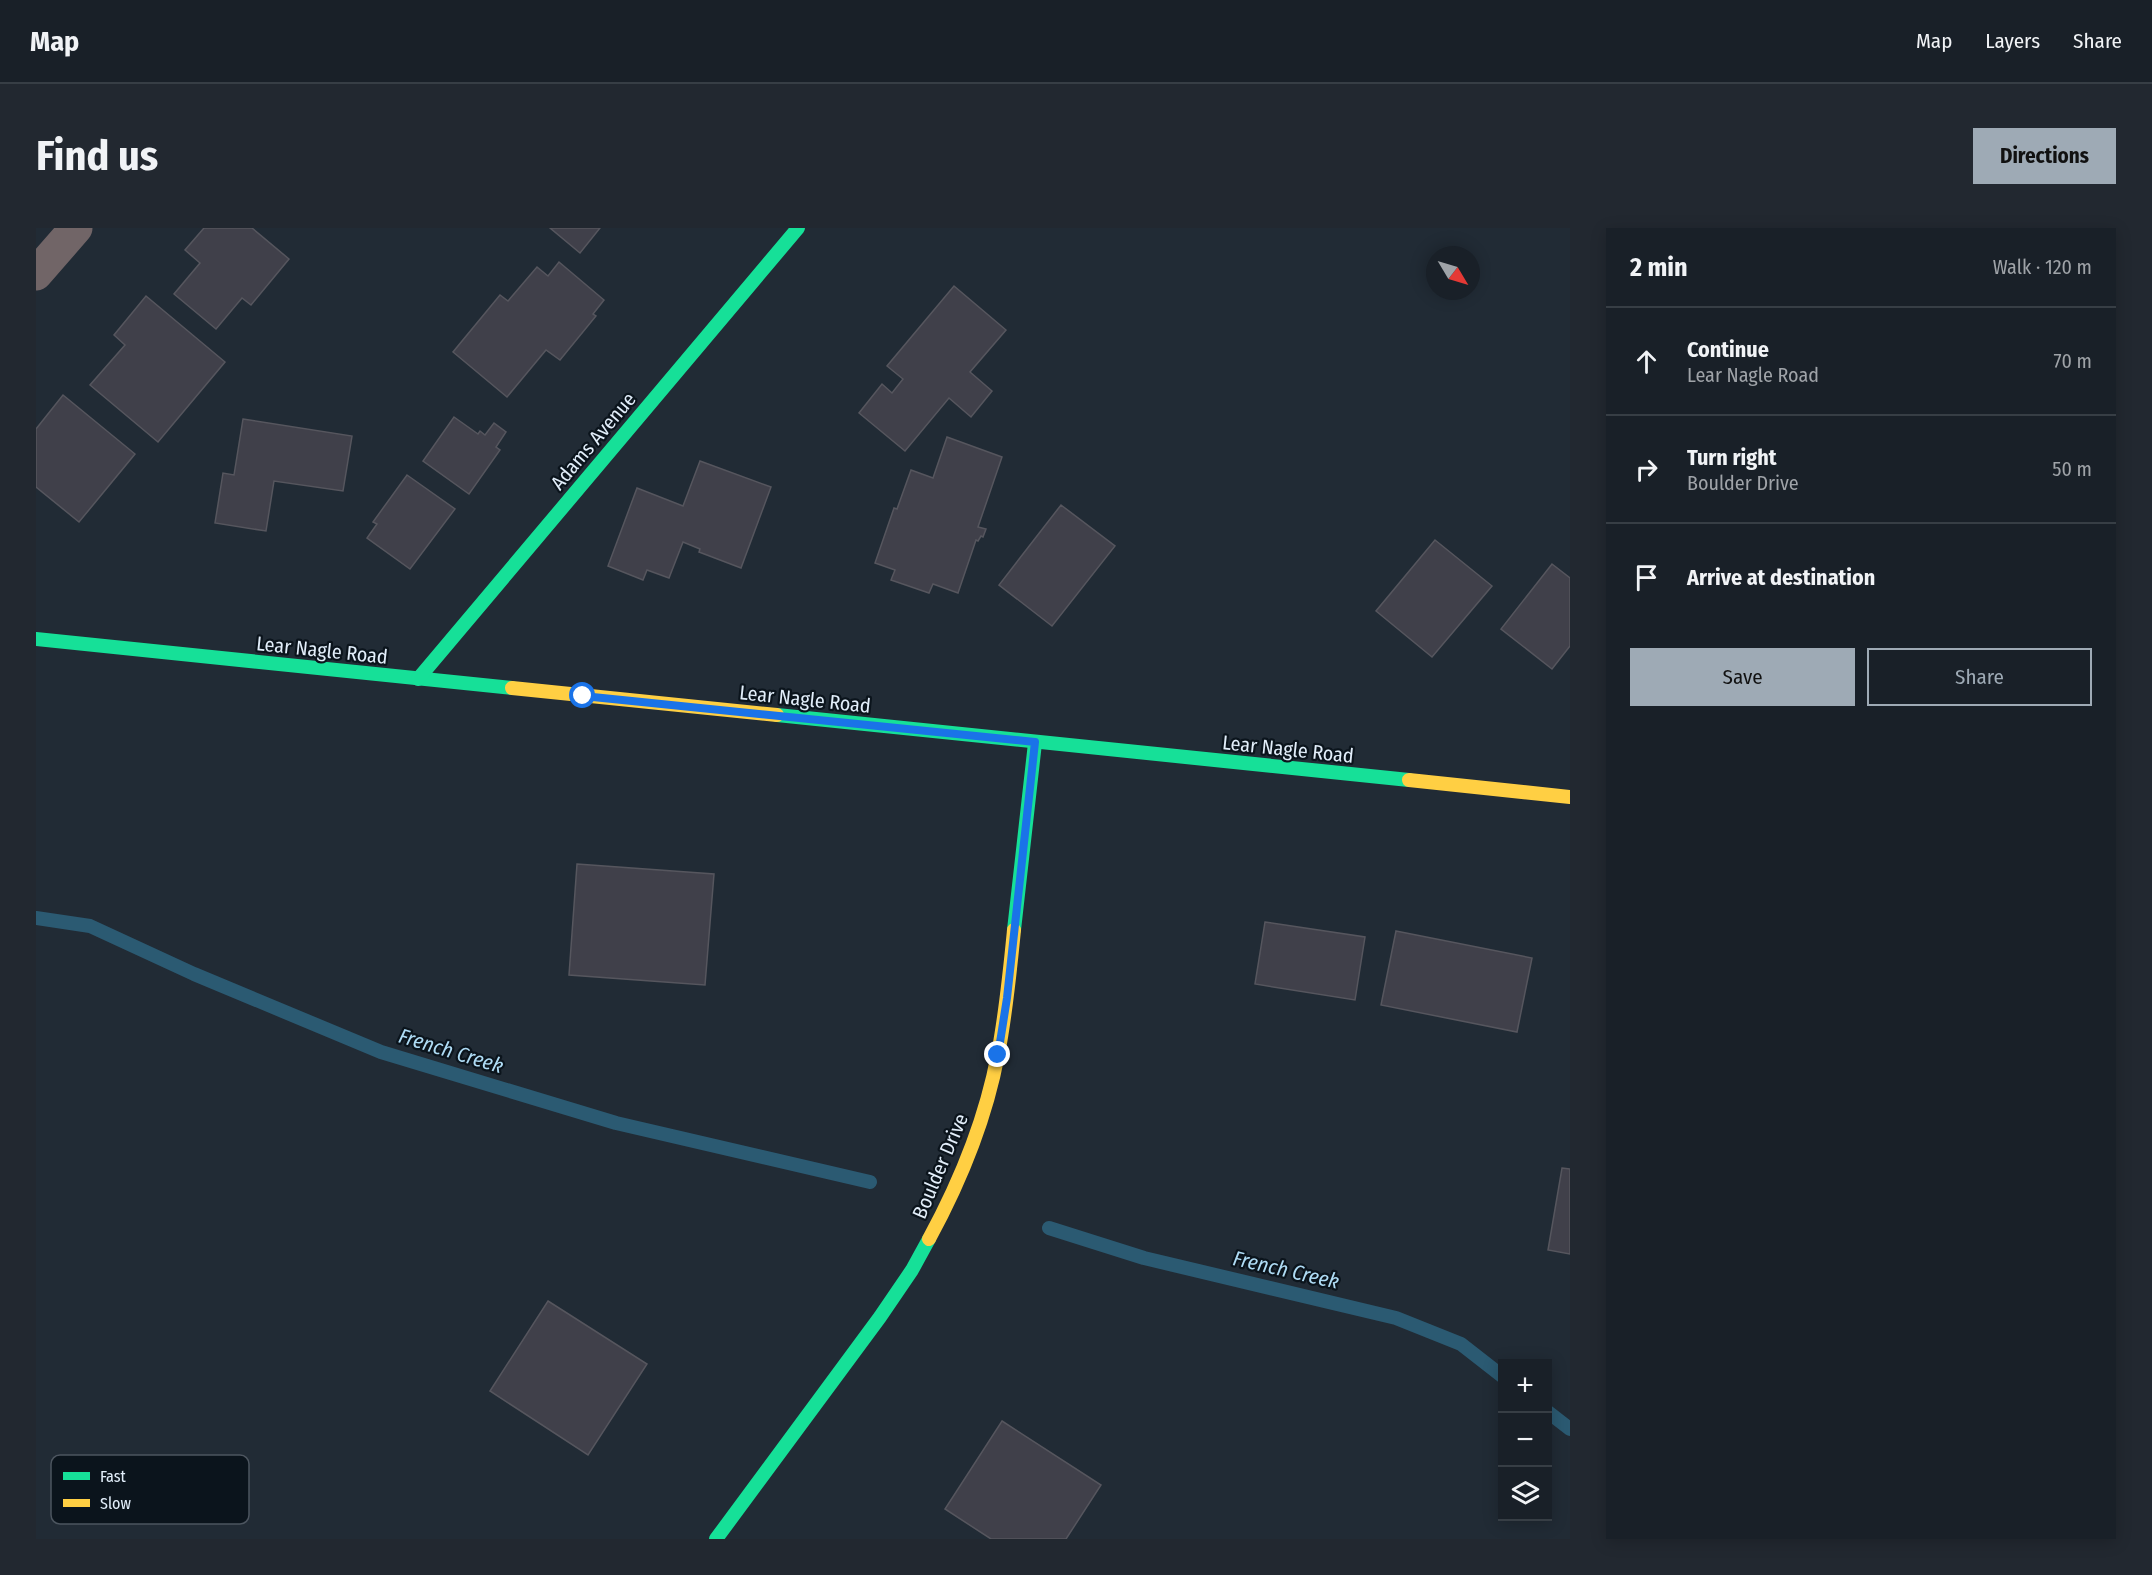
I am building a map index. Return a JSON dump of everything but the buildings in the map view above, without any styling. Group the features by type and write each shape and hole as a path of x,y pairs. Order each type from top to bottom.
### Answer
{"street":[{"path":"36,274 76,228"},
{"name":"Adams Avenue","path":"418,679 798,228"},
{"name":"Lear Nagle Road","path":"36,639 1570,797"},
{"name":"Boulder Drive","path":"716,1539 880,1317 912,1270 940,1219 964,1166 984,1111 998,1055 1007,998 1035,742"}],"waterway":[{"name":"French Creek","path":"36,918 90,926 194,974 381,1052 616,1123 870,1182"},
{"name":"French Creek","path":"1049,1228 1144,1258 1396,1318 1461,1344 1498,1373"},
{"name":"French Creek","path":"1549,1413 1570,1429"}],"traffic: fast":[{"path":"418,679 798,228"},
{"path":"36,639 512,688"},
{"path":"777,715 1409,780"},
{"path":"1014,930 1035,743"},
{"path":"716,1539 880,1317 912,1270 929,1239"}],"traffic: slow":[{"path":"512,688 777,715"},
{"path":"1409,780 1570,797"},
{"path":"929,1239 971,1149 987,1102 1003,1023 1014,930"}],"route":[{"path":"583,696 1035,742 1007,998 998,1055"}]}
